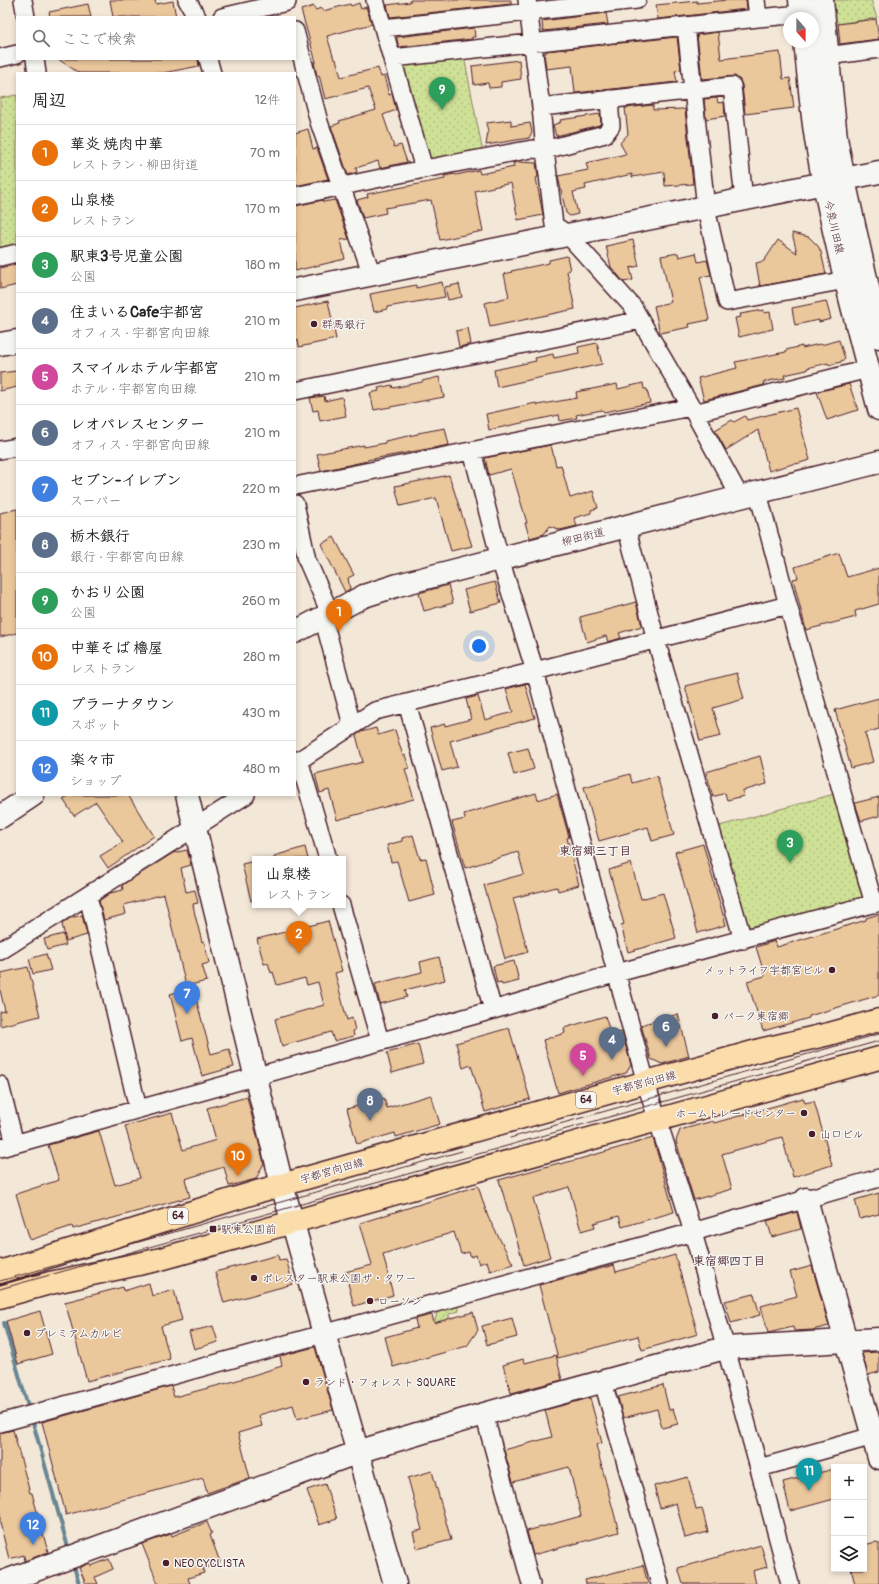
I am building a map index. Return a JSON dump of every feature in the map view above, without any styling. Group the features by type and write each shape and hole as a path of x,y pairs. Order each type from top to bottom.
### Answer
{"main road":[{"name":"宇都宮向田線","path":"0,1272 288,1183 760,1050 829,1034 879,1020"},
{"path":"0,1297 50,1283 157,1260 879,1058"},
{"path":"0,1262 61,1246 68,1245 75,1248"},
{"path":"0,1308 130,1270 157,1260"}],"street":[{"path":"22,0 26,16"},
{"path":"187,0 196,16"},
{"path":"375,0 424,169"},
{"path":"383,28 528,6 637,0"},
{"path":"756,0 758,18"},
{"name":"今泉川田線","path":"822,0 836,138 834,182 846,280 879,409"},
{"path":"228,16 290,5"},
{"path":"0,1085 7,1146 493,1010 617,973 876,903 788,605 749,495 692,410 633,306 568,236 554,225 528,6"},
{"path":"393,58 758,18 801,11"},
{"path":"686,26 706,208 727,302 846,280"},
{"path":"296,35 319,122 372,275"},
{"name":"今泉川田線","path":"806,48 817,143 834,182 879,337"},
{"path":"827,56 879,49"},
{"path":"0,58 16,54"},
{"path":"35,60 37,72"},
{"path":"208,60 212,72"},
{"path":"541,107 732,86 744,200"},
{"path":"296,196 424,169 532,149 545,150 605,134 611,126 609,99"},
{"path":"296,290 879,172"},
{"path":"0,257 16,253"},
{"path":"296,391 641,320"},
{"path":"0,344 16,341"},
{"path":"296,486 692,410 868,369"},
{"path":"0,450 16,447"},
{"path":"472,451 500,559 535,671 646,1083 693,1232 790,1584"},
{"name":"柳田街道","path":"296,631 370,594 626,526 879,462"},
{"path":"296,509 307,560 327,615 352,725"},
{"path":"626,526 656,640 743,940"},
{"path":"327,856 297,762 375,711 788,605"},
{"path":"407,703 493,1010"},
{"path":"0,817 32,796"},
{"path":"187,796 201,825 260,1075 298,1221 311,1249 329,1331 396,1582"},
{"path":"201,796 201,825"},
{"path":"0,951 201,825 244,796"},
{"path":"88,896 138,1109"},
{"path":"342,908 380,1041"},
{"path":"0,1423 329,1331 693,1232 879,1178"},
{"path":"806,1199 879,1458"},
{"path":"0,1583 362,1451 484,1414 725,1348 879,1339"},
{"path":"603,1382 660,1584"},
{"path":"484,1414 531,1584"},
{"path":"759,1468 872,1436"}],"green space":[{"path":"829,0 871,0 877,18 830,25"},
{"path":"464,56 483,153 430,163 401,62"},
{"path":"16,95 16,248 0,252 0,98"},
{"path":"834,794 863,899 747,930 716,827"},
{"path":"457,1305 459,1311 449,1314 449,1319 434,1323 438,1310"}],"building":[{"path":"110,0 155,0 156,4 173,1 176,16 113,16"},
{"path":"410,0 511,0 511,4 390,17 387,5 410,2"},
{"path":"746,0 747,9 658,19 656,5"},
{"path":"359,3 361,9 366,7 372,24 327,36 341,77 378,68 381,77 384,76 389,95 392,94 396,110 383,115 394,147 401,145 407,162 380,168 378,161 356,168 357,172 348,175 331,126 340,123 339,121 376,110 368,88 325,99 319,75 317,76 314,62 316,62 301,10 314,6 315,10 322,8 323,11"},
{"path":"88,4 91,16 50,16 49,12"},
{"path":"606,13 608,24 543,31 542,21"},
{"path":"876,19 879,39 840,44 838,24"},
{"path":"474,28 475,37 472,37 472,39 399,47 397,40 397,37"},
{"path":"718,32 721,59 780,52 783,79 790,78 794,108 745,114 742,85 740,80 735,76 702,79 697,35"},
{"path":"677,37 681,70 675,71 677,82 575,93 572,66 546,69 544,53 546,53 546,51"},
{"path":"60,60 198,60 199,66 168,72 78,72"},
{"path":"519,60 521,79 501,82 501,87 489,88 488,83 474,85 472,66"},
{"path":"717,98 718,103 724,102 725,116 706,119 704,99"},
{"path":"653,105 653,110 685,110 693,184 665,186 664,172 632,177 632,174 585,185 586,189 573,192 578,214 570,216 566,213 558,176 588,170 586,163 626,154 620,143 628,134 625,108"},
{"path":"600,114 601,123 599,125 556,136 553,125 561,122 560,120"},
{"path":"511,120 511,126 530,123 532,132 529,138 486,145 488,132 486,123"},
{"path":"308,129 313,149 317,148 328,179 296,186 296,133"},
{"path":"513,163 536,163 538,177 536,178 543,215 518,220 511,183 475,191 483,231 440,240 431,200 385,208 386,213 363,218 357,200 368,197 367,194 445,179 444,176 479,170 480,174 514,167"},
{"path":"323,200 323,202 335,200 349,239 341,240 345,259 296,271 296,206"},
{"path":"792,233 809,237 818,246 821,252 826,274 760,286 756,263 764,261 778,240 797,253"},
{"path":"633,240 639,266 630,268 633,280 624,282 611,267 606,246"},
{"path":"678,253 679,257 696,253 698,262 707,260 711,275 700,277 709,320 689,324 690,327 660,333 654,306 671,302 661,256"},
{"path":"567,256 570,270 567,271 575,309 490,327 485,303 509,297 504,274 512,272 511,271 549,263 549,260"},
{"path":"16,264 16,285 0,289 0,268"},
{"path":"442,282 445,297 387,307 387,309 374,312 370,294 416,285 416,288"},
{"path":"459,284 462,297 448,300 445,287"},
{"name":"群馬銀行","path":"328,301 336,339 299,347 298,340 296,340 296,308"},
{"path":"826,301 831,319 795,325 792,308"},
{"path":"764,310 764,313 770,312 773,329 739,337 735,318 741,317 740,314"},
{"path":"468,328 471,344 459,347 456,331"},
{"path":"839,340 845,359 841,362 829,365 828,363 807,368 807,370 784,375 785,378 763,382 764,385 704,400 698,378 737,368 735,362 786,352 786,350 802,346 802,348 821,345"},
{"path":"597,343 602,364 497,387 494,370 536,361 535,358 553,354 554,358 579,353 578,347"},
{"path":"16,371 16,387 0,391 0,373"},
{"path":"439,377 444,397 374,410 370,393 379,391 378,388 392,385 393,388"},
{"path":"643,383 644,389 647,389 650,403 604,412 602,410 576,415 577,418 560,421 559,415 489,430 486,414 536,403 537,405 577,398 576,392 617,384 618,389"},
{"path":"849,384 858,410 827,420 817,392"},
{"path":"324,396 325,401 342,397 346,416 320,421 318,410 313,411 310,398"},
{"path":"796,408 810,460 796,464 769,471 758,430 726,450 715,430 732,420 734,422 745,416 747,420"},
{"path":"445,428 449,445 367,460 321,471 317,454 364,445 364,447 385,443 385,441"},
{"path":"551,445 556,466 561,465 570,498 593,491 598,508 591,510 591,513 574,518 577,526 560,530 550,526 544,534 530,538 511,469 489,475 485,458"},
{"path":"449,475 472,546 451,551 436,498 400,506 395,486"},
{"path":"16,509 16,633 0,637 0,513"},
{"path":"334,537 354,575 348,578 350,589 345,592 321,544"},
{"path":"839,553 847,577 879,568 879,604 855,611 856,617 806,630 793,579 798,578 795,567"},
{"path":"495,582 501,603 470,611 464,590"},
{"path":"448,585 453,603 424,611 419,593"},
{"path":"636,602 642,626 619,633 621,638 608,642 606,636 587,642 580,617"},
{"path":"737,673 744,699 713,708 721,736 700,741 685,686"},
{"path":"525,684 535,718 450,741 457,767 442,771 430,728 445,724 445,726 471,719 466,699 478,696 485,720 513,712 506,689"},
{"path":"879,698 879,729 865,733 873,762 851,768 835,710"},
{"path":"376,728 378,735 395,730 403,756 405,755 409,768 405,769 414,799 337,820 329,790 320,793 315,774 363,762 356,735"},
{"path":"528,748 534,769 514,775 508,753"},
{"path":"760,756 767,784 742,791 744,796 727,800 725,793 713,797 706,772"},
{"path":"630,774 632,783 657,776 674,835 652,841 648,827 599,841 584,787"},
{"path":"536,793 538,800 557,794 569,837 567,838 579,885 558,891 557,887 513,898 528,952 505,959 484,885 524,874 518,852 465,868 452,822 465,819 464,814"},
{"path":"68,796 129,796 154,836 108,868 100,856 123,842 96,802 74,816 63,799"},
{"path":"879,797 879,816 861,821 855,803"},
{"path":"413,835 420,859 426,858 435,895 409,902 397,861 391,862 387,845 402,841 402,838"},
{"path":"703,844 726,925 698,933 675,852"},
{"path":"305,847 307,856 274,856"},
{"path":"187,850 191,865 181,868 186,892 195,890 198,903 193,904 195,915 202,942 204,941 209,963 202,965 207,981 186,986 164,894 124,905 126,914 104,920 99,901 110,893 123,890 122,885 173,853"},
{"path":"252,862 252,901 251,901 242,864"},
{"path":"631,863 641,899 663,893 676,938 628,952 621,925 624,924 609,870"},
{"path":"879,914 879,995 809,1016 809,1018 763,1031 747,981 765,976 756,947 775,941 777,947 866,920 866,918"},
{"path":"82,915 87,935 66,941 62,924 70,918"},
{"path":"328,921 342,971 335,973 347,1020 352,1018 355,1030 353,1031 354,1036 334,1041 331,1032 282,1046 275,1019 324,1005 318,982 307,985 305,978 277,985 273,972 271,973 268,963 264,964 257,939"},
{"path":"63,934 66,945 47,950 44,939"},
{"path":"46,954 51,970 33,974 29,959"},
{"path":"439,957 445,980 405,990 407,997 380,1004 375,984 422,972 420,962"},
{"path":"514,961 519,981 502,985 501,982 497,983 493,966"},
{"path":"28,967 40,1016 0,1026 0,1012 5,1011 0,990 0,978 2,977 1,973"},
{"path":"193,988 211,1054 229,1049 234,1067 202,1076 192,1038 182,1041 170,994"},
{"path":"678,1014 689,1056 662,1064 651,1059 641,1025"},
{"path":"605,1016 611,1035 622,1032 631,1065 626,1073 558,1093 543,1040 565,1033 564,1028"},
{"path":"509,1028 530,1099 485,1112 471,1065 463,1068 456,1043"},
{"path":"418,1044 423,1064 392,1073 387,1053"},
{"path":"431,1095 440,1124 396,1137 395,1133 357,1144 347,1109 384,1098 387,1108"},
{"path":"247,1097 264,1163 256,1179 229,1186 224,1167 185,1179 190,1197 73,1229 72,1226 30,1240 16,1194 59,1180 48,1145 99,1131 115,1185 140,1178 125,1126 172,1113 183,1150 216,1140 207,1108"},
{"path":"803,1098 805,1103 814,1101 832,1165 793,1177 782,1137 722,1154 732,1189 694,1200 676,1141 680,1130 713,1121 714,1123"},
{"path":"653,1138 674,1212 622,1227 619,1216 594,1223 595,1227 581,1231 569,1187 533,1198 550,1257 524,1265 499,1180"},
{"path":"478,1186 488,1217 513,1264 490,1271 487,1261 479,1264 476,1255 471,1257 469,1252 461,1254 454,1232 383,1254 393,1295 354,1306 345,1272 372,1265 360,1223"},
{"path":"879,1193 879,1214 860,1219 855,1200"},
{"path":"797,1212 801,1229 772,1237 767,1221"},
{"name":"ポレスター駅東公園ザ・タワー","path":"278,1255 279,1260 286,1259 293,1284 224,1303 215,1272"},
{"path":"675,1255 698,1334 642,1350 638,1336 558,1358 539,1285 614,1265 616,1272"},
{"path":"812,1266 829,1326 812,1330 794,1331 793,1327 768,1333 761,1306 797,1296 790,1272"},
{"path":"149,1283 152,1296 174,1290 182,1320 161,1326 170,1359 87,1381 65,1302 123,1287 124,1291"},
{"path":"754,1294 760,1315 731,1323 725,1301"},
{"path":"40,1311 52,1354 18,1364 6,1321"},
{"path":"473,1312 478,1330 467,1346 393,1367 385,1337 417,1328 415,1319 432,1315 434,1323"},
{"path":"512,1318 517,1337 487,1345 482,1326"},
{"path":"213,1326 218,1342 194,1349 189,1332"},
{"path":"315,1347 333,1410 297,1419 293,1405 259,1415 262,1426 238,1433 250,1478 207,1493 203,1478 66,1515 42,1422 171,1386 174,1397 231,1382 282,1366 280,1356"},
{"path":"879,1352 879,1372 868,1375 862,1353"},
{"path":"556,1355 562,1380 511,1393 503,1365 523,1359 525,1363"},
{"path":"663,1385 669,1410 673,1409 678,1424 662,1428 657,1409 623,1418 618,1397"},
{"path":"590,1398 602,1443 596,1445 619,1532 533,1555 527,1531 581,1516 569,1467 513,1482 504,1450 552,1437 545,1410"},
{"path":"13,1430 48,1552 25,1561 24,1555 9,1559 0,1523 0,1433"},
{"path":"831,1470 831,1500 790,1511 783,1482"},
{"path":"432,1471 451,1540 417,1549 413,1532 422,1530 408,1478"},
{"path":"688,1477 696,1509 702,1508 708,1532 685,1538 676,1503 660,1508 654,1486"},
{"path":"325,1484 337,1519 319,1525 307,1490"},
{"path":"207,1522 220,1562 203,1569 204,1573 188,1578 190,1584 158,1584 142,1544 171,1534 172,1536"},
{"path":"876,1542 879,1543 879,1584 855,1584 852,1572 867,1572 867,1544"},
{"path":"761,1545 767,1567 753,1571 756,1584 683,1584 678,1568"},
{"path":"109,1559 113,1569 95,1577 98,1584 86,1584 79,1568 90,1563 91,1566"},
{"path":"643,1565 648,1584 586,1584 585,1580"}],"waterway":[{"path":"4,1323 29,1410"},
{"path":"32,1419 69,1551"},
{"path":"73,1563 79,1584"}],"tram line":[{"path":"510,1138 879,1034"},
{"path":"0,1289 879,1041"},
{"path":"0,1281 462,1151"}],"place":[{"name":"かおり公園","path":"442,110"},
{"name":"群馬銀行","path":"314,324"},
{"name":"華炎 焼肉中華","path":"339,632"},
{"name":"駅東3号児童公園","path":"790,863"},
{"name":"山泉楼","path":"299,954"},
{"name":"メットライフ宇都宮ビル","path":"832,970"},
{"name":"セブン-イレブン","path":"187,1014"},
{"name":"パーク東宿郷","path":"715,1016"},
{"name":"レオパレスセンター","path":"666,1047"},
{"name":"住まいるCafe宇都宮","path":"612,1060"},
{"name":"スマイルホテル宇都宮","path":"583,1076"},
{"name":"ホームトレードセンター","path":"804,1113"},
{"name":"栃木銀行","path":"370,1121"},
{"name":"山口ビル","path":"812,1134"},
{"name":"中華そば 櫓屋","path":"238,1176"},
{"name":"駅東公園前","path":"213,1229"},
{"name":"ポレスター駅東公園ザ・タワー","path":"254,1278"},
{"name":"ローソン","path":"370,1301"},
{"name":"プレミアムカルビ","path":"27,1333"},
{"name":"ランド・フォレスト SQUARE","path":"306,1382"},
{"name":"プラーナタウン","path":"809,1491"},
{"name":"楽々市","path":"33,1545"},
{"name":"NEO CYCLISTA","path":"166,1563"}],"district":[{"name":"東宿郷三丁目","path":"595,851"},
{"name":"東宿郷四丁目","path":"729,1261"}]}
